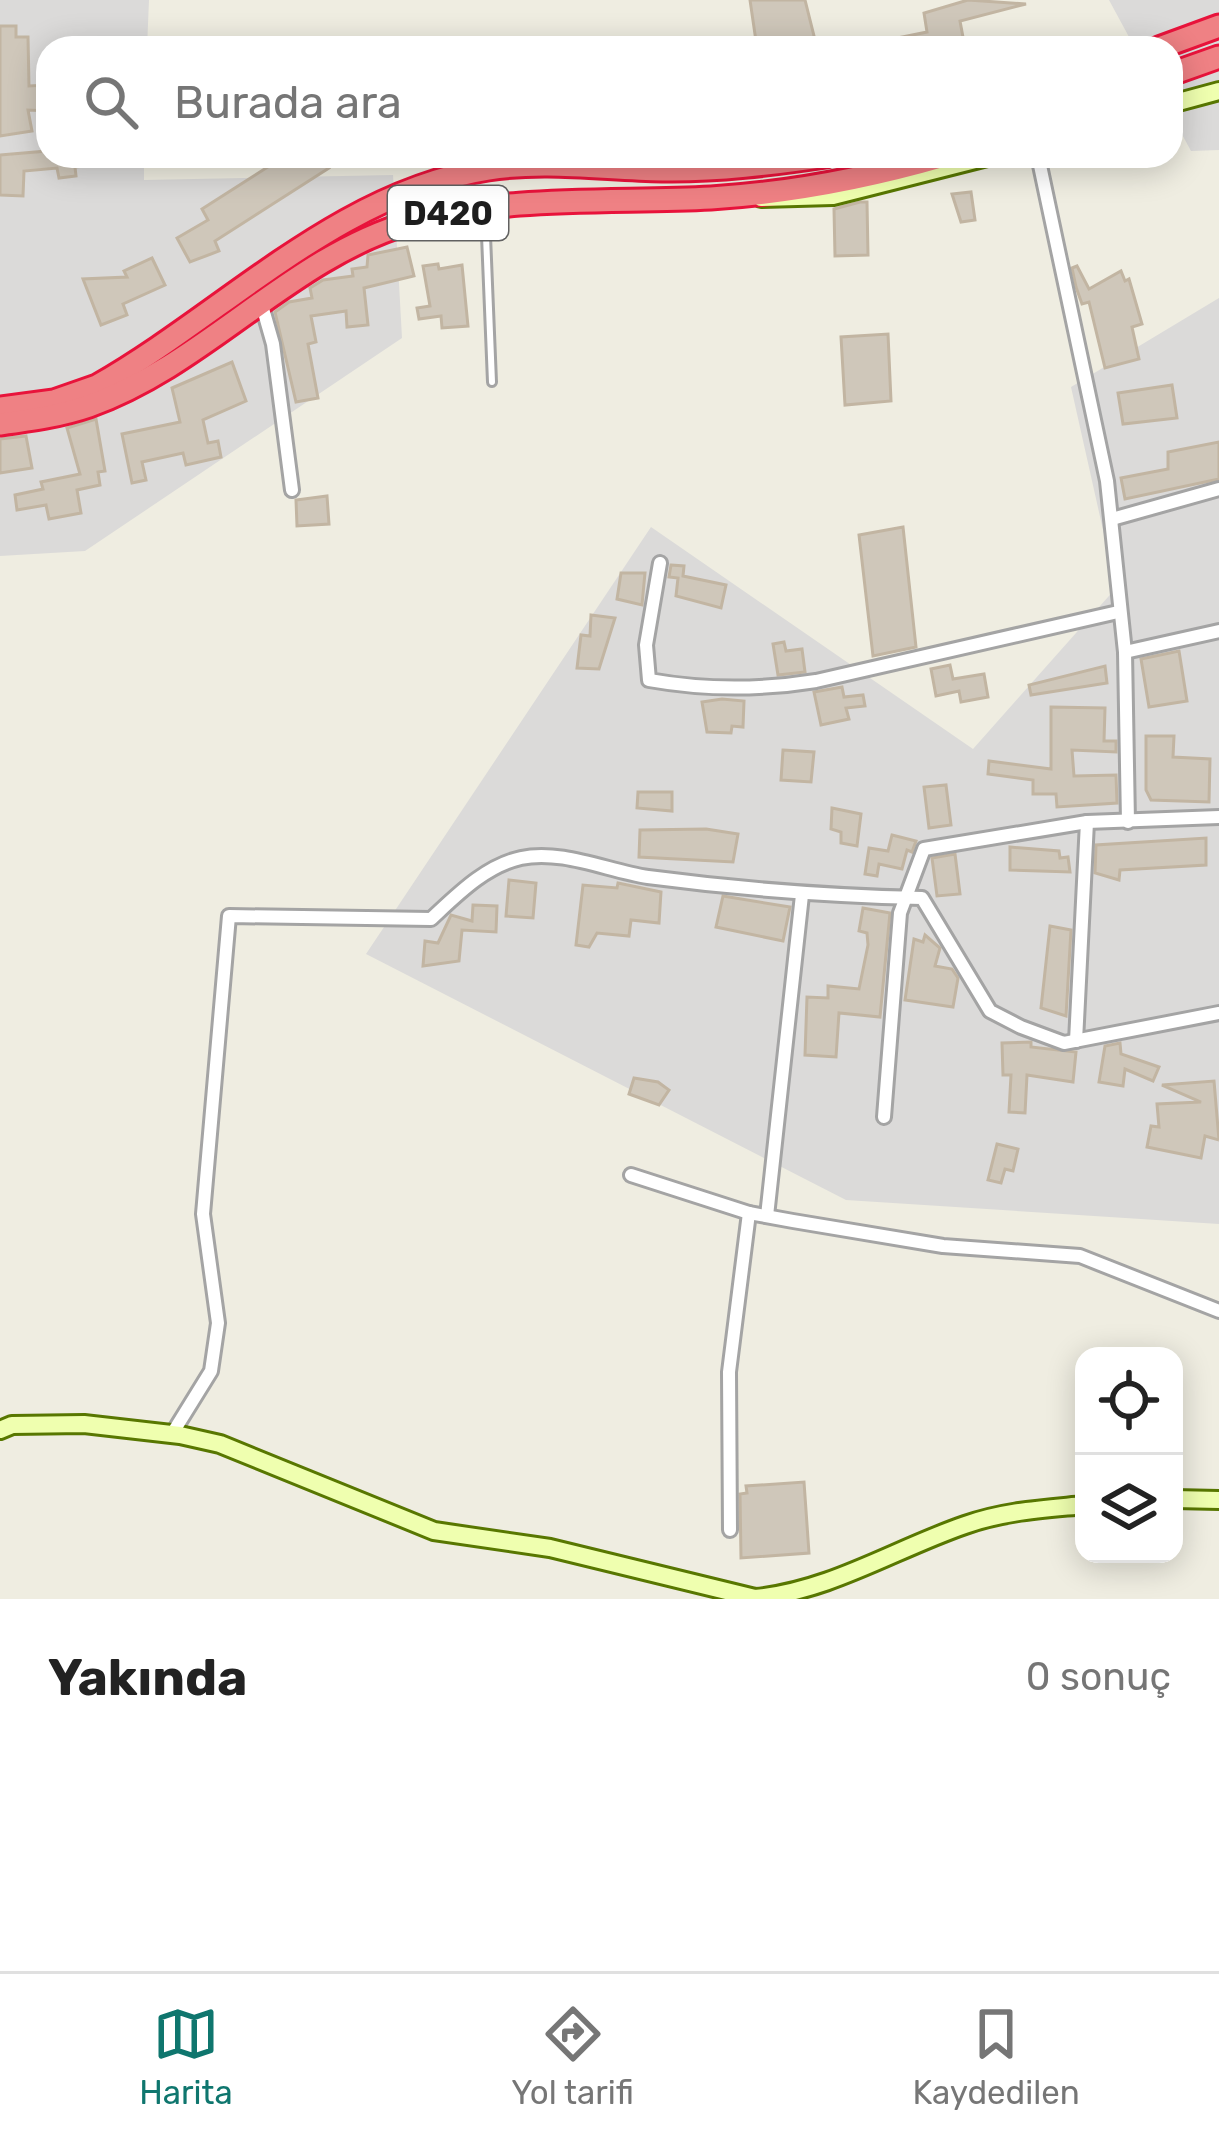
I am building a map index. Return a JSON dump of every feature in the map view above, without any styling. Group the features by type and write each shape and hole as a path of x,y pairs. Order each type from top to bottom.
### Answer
{"highway":[{"path":"1183,39 1219,26"},
{"path":"1183,70 1219,57"},
{"name":"D420","path":"0,408 54,400 97,386 334,229 441,180 504,168"},
{"name":"D420","path":"658,168 728,168"},
{"name":"D420","path":"0,424 92,405 191,351 260,299 353,244 407,224 484,207 749,194 826,185 895,168"}],"street":[{"path":"1183,101 1219,92"},
{"path":"749,194 785,202 833,196 944,168"},
{"path":"1041,168 1091,395 1112,519 1125,652 1128,822"},
{"path":"260,299 274,344 292,490"},
{"path":"1112,519 1219,489"},
{"path":"660,563 646,645 649,680 712,688 776,687 872,671 1118,612"},
{"path":"1125,652 1219,631"},
{"path":"884,1117 891,983 904,898 924,849 1087,822 1219,817"},
{"path":"1076,1041 1087,822"},
{"path":"172,1433 211,1371 218,1323 203,1214 229,916 431,919 478,877 529,856 802,895 922,898 990,1011 1021,1027 1076,1041 1219,1013"},
{"path":"767,1216 802,895"},
{"path":"632,1175 749,1213 943,1246 1080,1256 1219,1311"},
{"path":"730,1530 729,1372 749,1213"},
{"path":"0,1430 12,1425 84,1424 172,1433 220,1444 434,1531 550,1548 755,1598 790,1595 965,1525 1010,1512 1075,1506"},
{"path":"1183,1499 1219,1500"}],"lane":[{"path":"484,207 492,382"}],"shaded area":[{"path":"0,0 149,0 148,36 36,36 36,168 144,168 144,180 393,175 402,338 85,551 0,556"},
{"path":"1109,0 1219,0 1219,150 1191,151 1183,136 1183,36 1128,36"},
{"path":"1219,298 1219,1224 846,1200 366,954 651,527 973,749 1116,588 1071,387"}],"building":[{"path":"750,0 805,0 814,36 755,36"},
{"path":"968,0 1026,4 960,21 963,36 907,36 927,32 924,13"},
{"path":"0,26 16,26 16,37 28,37 29,86 36,86 36,110 28,110 32,131 0,136"},
{"path":"36,152 36,168 57,168 24,171 23,196 0,195 0,155"},
{"path":"57,168 75,168 76,176 59,178"},
{"path":"266,168 329,168 215,241 219,251 190,262 177,238 208,220 202,209"},
{"path":"971,192 975,220 961,222 952,194"},
{"path":"867,202 868,255 835,256 834,209"},
{"path":"407,247 414,276 364,288 368,325 347,327 346,311 311,316 316,342 308,344 318,398 296,402 275,312 289,302 312,298 310,288 323,280 353,276 352,269 367,267 368,255"},
{"path":"152,258 165,285 123,304 127,315 101,325 83,279 127,277 124,271"},
{"path":"438,264 439,269 462,265 468,326 442,328 441,316 419,319 417,308 430,306 423,266"},
{"path":"1077,266 1089,289 1121,271 1125,281 1129,279 1142,324 1132,327 1139,359 1105,368 1089,302 1082,304 1076,287 1072,268"},
{"path":"888,334 891,401 845,405 841,337"},
{"path":"232,362 246,401 203,420 208,443 218,441 221,457 186,465 183,453 142,462 146,480 132,483 122,434 180,422 172,388"},
{"path":"1172,385 1177,418 1123,424 1118,393"},
{"path":"96,419 105,471 98,472 100,485 77,490 81,513 49,519 46,505 17,510 15,495 43,489 41,482 80,474 67,428"},
{"path":"26,436 32,468 0,473 0,439"},
{"path":"1219,442 1219,479 1125,499 1121,478 1168,469 1168,452"},
{"path":"327,496 329,524 297,526 296,500"},
{"path":"903,527 916,647 873,656 859,535"},
{"path":"671,565 684,566 683,576 726,585 721,608 676,596 678,578 669,577"},
{"path":"621,573 645,573 642,605 617,599"},
{"path":"591,615 615,618 599,669 577,668 581,635 590,636"},
{"path":"784,642 786,651 802,649 805,672 778,675 773,644"},
{"path":"1179,651 1187,701 1149,707 1141,659"},
{"path":"950,665 953,679 984,674 988,697 961,702 959,691 936,696 931,669"},
{"path":"1105,666 1107,683 1031,695 1029,685"},
{"path":"842,687 844,697 863,695 865,706 846,708 849,719 821,725 814,692"},
{"path":"744,701 743,727 732,726 731,733 707,732 702,702"},
{"path":"1051,707 1105,708 1104,741 1116,741 1116,752 1072,750 1074,776 1116,775 1117,803 1057,807 1056,794 1033,794 1033,780 988,774 989,761 1051,769"},
{"path":"1146,736 1174,736 1173,757 1210,759 1209,802 1151,800 1146,790"},
{"path":"783,750 814,752 811,782 781,780"},
{"path":"946,785 951,825 929,828 924,787"},
{"path":"638,792 672,792 672,811 637,808"},
{"path":"832,808 861,814 857,846 841,843 841,832 831,829"},
{"path":"706,829 738,834 733,862 639,857 640,830"},
{"path":"892,835 916,841 912,852 907,850 902,869 879,864 877,876 865,874 869,848 888,851"},
{"path":"1206,838 1206,865 1120,870 1119,880 1095,873 1096,845"},
{"path":"1010,847 1059,851 1060,858 1068,857 1070,872 1010,870"},
{"path":"955,854 960,894 937,896 932,858"},
{"path":"509,880 536,883 533,918 506,916"},
{"path":"618,883 661,892 659,923 631,920 629,936 597,933 589,947 576,945 583,885 617,888"},
{"path":"723,896 790,907 783,941 716,927"},
{"path":"473,905 497,906 496,932 462,930 459,961 423,966 425,941 438,943 451,915 472,921"},
{"path":"863,908 890,913 880,1017 839,1013 836,1057 805,1055 807,997 828,998 828,986 859,989 868,945 867,933 859,931"},
{"path":"1050,926 1071,930 1066,1016 1041,1008"},
{"path":"925,935 940,948 935,966 952,969 958,978 953,1007 905,1000 914,939 923,942"},
{"path":"1031,1042 1031,1047 1076,1052 1073,1082 1027,1075 1025,1113 1009,1112 1011,1075 1003,1075 1002,1043"},
{"path":"1120,1043 1121,1054 1159,1067 1153,1081 1125,1069 1123,1086 1099,1082 1105,1046"},
{"path":"634,1078 658,1082 669,1090 659,1105 629,1094"},
{"path":"1214,1081 1219,1140 1205,1136 1201,1158 1147,1147 1151,1126 1159,1127 1157,1104 1201,1102 1162,1085"},
{"path":"997,1144 1018,1149 1013,1171 1005,1169 1001,1183 988,1180"},
{"path":"804,1482 809,1553 741,1558 740,1494 747,1493 746,1486"}]}
